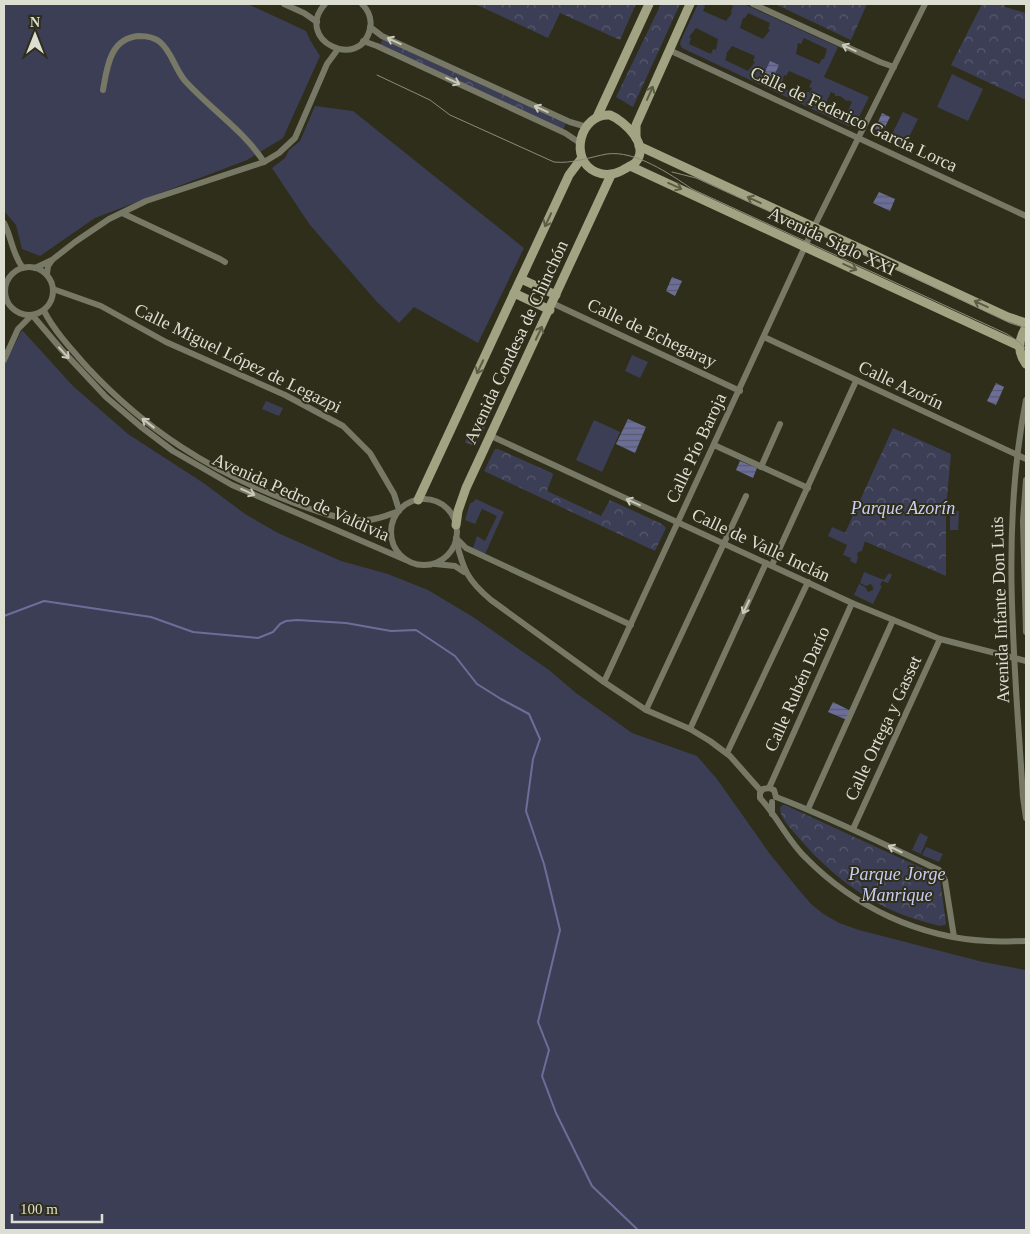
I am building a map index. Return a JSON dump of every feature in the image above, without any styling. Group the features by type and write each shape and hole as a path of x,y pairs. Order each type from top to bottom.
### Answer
{"street":[{"path":"284,4 304,13 317,22"},
{"path":"322,4 317,22 321,37 329,45 338,49 352,49 363,41 370,27 370,16 362,4"},
{"path":"649,4 597,117 587,127 580,143 581,159 586,167 600,174 611,175 630,166 637,159 636,125 690,4"},
{"path":"753,4 894,67"},
{"name":"Calle Pío Baroja","path":"604,682 677,522 740,391 814,227 925,4"},
{"path":"370,27 382,36 570,122 587,127"},
{"path":"103,90 108,61 113,50 123,40 134,36 148,36 160,41 170,53 185,82 253,146 264,162"},
{"path":"363,41 547,125 580,143"},
{"path":"327,64 329,45"},
{"path":"4,360 20,321 17,313 5,301 4,290 14,272 22,268 35,268 52,260 109,219 146,201 264,162 279,153 294,138 327,64 338,49"},
{"name":"Calle de Federico García Lorca","path":"669,50 1026,216"},
{"path":"597,117 606,115 616,118 626,126 638,142"},
{"name":"Avenida Siglo XXI","path":"638,142 814,227 1008,317 1026,323"},
{"name":"Avenida Condesa de Chinchón","path":"414,501 569,175 581,159"},
{"name":"Avenida Siglo XXI","path":"630,166 1019,346"},
{"name":"Avenida Condesa de Chinchón","path":"456,525 458,511 466,488 611,175"},
{"path":"122,212 224,262"},
{"path":"4,223 10,234 14,272"},
{"path":"13,250 22,268"},
{"path":"47,274 48,266 52,260"},
{"path":"18,329 32,316 44,311 53,298 51,281 47,274 35,268"},
{"path":"521,279 553,302"},
{"name":"Calle Miguel López de Legazpi","path":"53,289 101,306 166,342 285,396 343,426 370,453 394,494 399,511"},
{"path":"53,298 69,294"},
{"path":"514,294 553,302"},
{"name":"Calle de Echegaray","path":"553,302 740,391"},
{"name":"Avenida Pedro de Valdivia","path":"44,311 51,325 111,392 176,445 208,464 263,491 336,516 355,520 368,520 399,511"},
{"path":"17,313 32,316"},
{"name":"Avenida Pedro de Valdivia","path":"32,316 106,397 173,451 232,485 406,560"},
{"path":"1026,327 1019,346 1020,353 1026,364"},
{"name":"Calle Azorín","path":"764,338 1026,459"},
{"path":"690,729 769,564 808,488 856,381"},
{"name":"Avenida Infante Don Luis","path":"1026,400 1017,455 1012,529 1015,659 1023,797 1026,818"},
{"path":"761,466 780,424"},
{"name":"Calle de Valle Inclán","path":"491,436 852,603 940,639 1026,662"},
{"path":"714,446 808,488"},
{"name":"Avenida Infante Don Luis","path":"1026,480 1024,547 1026,632"},
{"path":"394,494 400,499 433,501 443,506 451,514 456,525 456,539 464,572"},
{"path":"646,710 746,496"},
{"path":"414,501 399,511 391,527 392,540 397,551 406,560 417,564 455,566 464,572 480,591 491,600 604,682 646,710 690,729 727,754 761,791"},
{"path":"430,564 444,558 449,553 456,539"},
{"path":"456,539 466,548 632,624"},
{"path":"727,754 808,582"},
{"name":"Calle Rubén Darío","path":"769,788 852,603"},
{"path":"808,809 893,620"},
{"name":"Calle Ortega y Gasset","path":"853,829 940,639"},
{"path":"761,791 769,788 774,790 772,815"},
{"path":"761,791 760,798 805,858 832,882 865,906 904,923 954,937 988,941 1026,941"},
{"path":"764,802 774,799 808,809 939,870 945,880 954,937"}],"green space":[{"path":"4,4 248,4 306,31 320,56 283,138 247,160 95,218 40,256 22,249 16,225 4,211"},
{"path":"475,4 636,4 620,40 560,13 548,38"},
{"path":"661,4 680,4 633,107 616,97"},
{"path":"698,4 704,4 703,11 726,21 732,13 733,6 729,4 744,4 838,47 824,77 869,97 856,123 848,126 682,48 681,40","holes":["748,13 770,23 768,29 770,30 763,39 740,28 743,18","696,28 718,39 716,50 713,49 711,54 689,44 691,38 689,37","804,38 827,49 824,59 819,64 796,54 798,43 801,44","732,46 755,56 753,61 755,62 748,71 725,60 726,54","789,71 812,81 809,87 812,88 810,92 807,92 805,97 781,87 784,75 786,76","831,92 835,96 840,96 852,102 845,117 824,107"]},
{"path":"775,4 867,4 851,40"},
{"path":"982,4 1004,4 1005,7 1026,13 1026,100 951,65"},
{"path":"383,39 566,123 563,130 380,45"},
{"path":"952,74 983,89 968,121 937,107"},
{"path":"315,106 353,111 524,248 478,343 414,307 399,323 377,302 310,225 272,168 285,158 289,150 300,141"},
{"path":"903,112 918,119 904,147 889,140"},
{"path":"22,330 73,386 128,434 205,484 245,514 278,533 341,561 388,574 428,590 473,617 549,670 576,693 632,733 697,756 717,779 770,854 811,904 822,913 839,923 859,930 983,962 1026,970 1026,1230 4,1230 4,366"},
{"path":"632,355 648,362 640,378 625,371"},
{"path":"266,401 283,408 279,416 262,409"},
{"path":"594,420 620,432 602,472 576,460"},
{"path":"474,422 485,427 476,447 465,442"},
{"name":"Parque Azorín","path":"893,428 951,454 946,508 946,576 845,533"},
{"path":"495,449 552,473 547,491 601,516 610,500 662,524 666,528 655,551 484,471"},
{"path":"476,499 504,512 485,554 473,548 477,536 485,541 497,516 482,509 475,524 465,520 470,503"},
{"path":"959,511 958,530 950,530 950,512"},
{"path":"832,527 865,541 862,551 858,552 856,564 850,561 851,558 843,555 847,545 828,536"},
{"path":"864,572 884,580 889,573 892,575 888,583 882,581 880,585 882,586 873,604 854,595 859,584 865,587 868,592 873,590 871,584 866,586 860,583"},
{"name":"Parque Jorge Manrique","path":"782,805 937,875 940,880 945,925 940,926 890,910 847,884 809,850 784,820 780,808"},
{"path":"920,833 928,837 921,854 912,850"},
{"path":"926,847 943,854 939,862 922,855"}],"shaded area":[{"path":"770,61 779,65 772,80 763,76"},
{"path":"882,113 890,117 882,133 875,129"},
{"path":"879,192 895,199 890,211 873,203"},
{"path":"672,277 682,281 675,296 666,291"},
{"path":"996,383 1004,387 996,405 987,401"},
{"path":"628,419 646,427 635,453 616,444"},
{"path":"740,461 757,468 753,478 736,470"},
{"path":"833,702 851,711 847,720 828,712"}],"waterway":[{"path":"4,616 44,601 151,617 193,632 258,638 273,632 280,624 286,621 297,620 346,623 391,631 416,630 455,656 477,684 529,714 540,739 533,759 526,811 544,864 560,930 538,1022 549,1050 542,1076 556,1113 592,1186 638,1230"}],"tram line":[{"path":"377,75 430,100 450,115 554,162 618,154 652,164 692,189 1007,334 1026,349"},
{"path":"672,172 696,178 1010,323 1026,328"}]}
